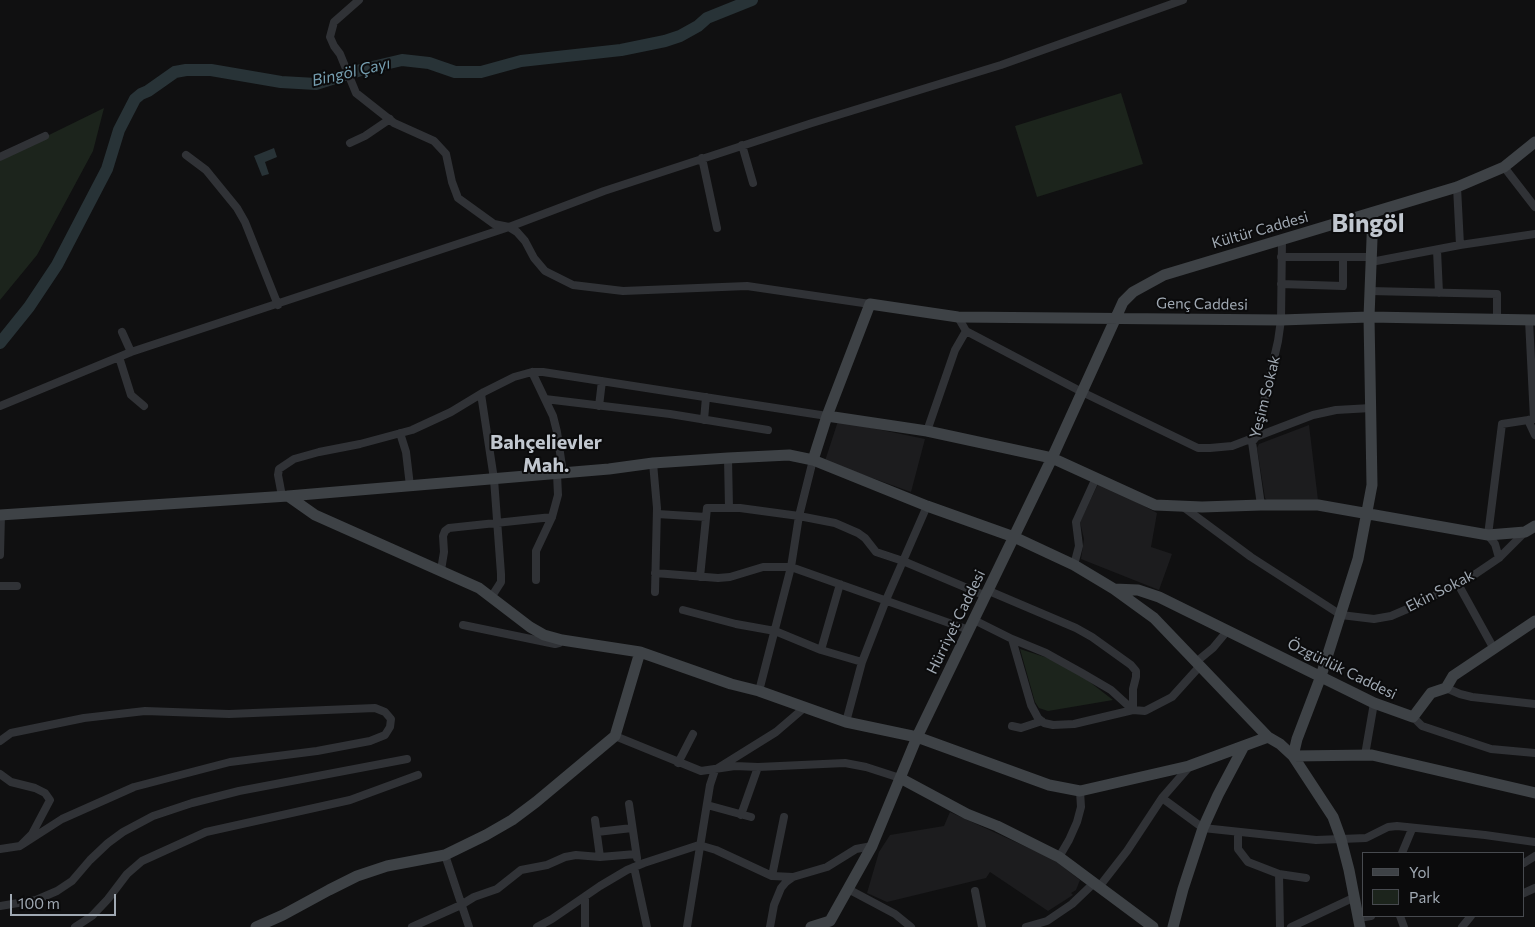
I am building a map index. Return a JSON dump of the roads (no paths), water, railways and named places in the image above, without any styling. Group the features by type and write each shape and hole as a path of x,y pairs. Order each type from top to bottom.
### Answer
{"street":[{"path":"359,0 334,22 330,37 340,54 356,94 390,119 434,141 446,154 452,182 458,198 494,224 509,227 517,232 544,271 573,286 624,291 747,286 870,304 827,416 813,460 799,516 791,567 759,691"},
{"path":"0,406 131,352 278,305 509,227 604,191 702,158 1002,65 1182,0"},
{"path":"350,143 365,136 390,119"},
{"path":"0,157 45,136"},
{"name":"Kültür Caddesi","path":"1116,318 1123,302 1133,292 1164,275 1457,187 1504,167 1535,142"},
{"path":"742,145 753,183"},
{"path":"186,155 206,170 237,208 245,222 278,305"},
{"path":"702,158 717,228"},
{"path":"1504,167 1535,207"},
{"path":"1457,187 1460,245"},
{"path":"1293,756 1297,739 1321,676 1358,559 1372,485 1369,317 1373,213"},
{"path":"1281,257 1371,260 1535,234"},
{"name":"Yeşim Sokak","path":"1261,505 1252,442 1256,437 1278,341 1281,320 1282,240"},
{"path":"1437,250 1439,293"},
{"path":"1281,284 1343,286 1343,258"},
{"path":"1370,292 1497,294 1497,320"},
{"name":"Genç Caddesi","path":"870,304 958,317 1281,320 1369,317 1532,320"},
{"path":"958,317 966,331 1082,392 1198,448 1232,446 1313,416 1336,410 1371,408"},
{"name":"Hürriyet Caddesi","path":"812,927 830,921 872,846 917,737 988,594 1116,318"},
{"path":"1532,320 1532,419 1535,435"},
{"path":"927,431 955,350 966,331"},
{"path":"122,332 131,352"},
{"path":"119,357 132,395 144,406"},
{"path":"532,372 553,416 557,432 560,473 558,495 552,516 536,551 536,580"},
{"path":"1268,737 1189,766 1080,791 1049,785 917,737 846,722 640,652 571,641 544,634 480,588 316,515 285,496 278,475 279,469 289,462 309,454 360,444 412,430 451,412 514,377 532,372 543,372 927,431 1052,458 1155,505 1202,507 1318,505 1488,535 1530,529"},
{"path":"599,406 602,381"},
{"path":"481,394 494,479 501,574 501,582 492,596"},
{"path":"704,420 706,397"},
{"path":"545,399 768,430"},
{"path":"1498,558 1495,544 1488,535 1502,424 1532,419"},
{"path":"400,434 407,458 410,486"},
{"path":"0,555 1,515 285,496 609,469 653,463 789,455 813,460 927,506 1014,537 1074,565 1114,589 1154,618 1268,737 1280,744 1293,756 1333,817 1341,839 1355,897 1359,923"},
{"path":"728,458 729,508"},
{"path":"653,463 657,514 655,592"},
{"path":"1074,565 1079,546 1076,522 1096,478"},
{"path":"846,722 862,662 886,600 927,506"},
{"path":"1182,506 1251,557 1341,615"},
{"path":"700,576 707,508 729,508 799,516 835,524 850,529 866,538 876,552 1084,632 1113,650 1136,671 1133,689 1133,710"},
{"path":"657,514 706,517"},
{"path":"441,570 444,558 443,536 445,531 452,527 552,516"},
{"name":"Ekin Sokak","path":"1341,615 1374,619 1391,616 1471,577 1498,558 1530,529"},
{"path":"655,573 730,577 764,567 791,567 886,600 972,625 1046,653 1111,690 1133,710"},
{"path":"821,650 840,584"},
{"path":"1458,584 1494,649"},
{"path":"0,586 17,586"},
{"name":"Özgürlük Caddesi","path":"1114,589 1138,590 1159,597 1374,703 1413,717"},
{"path":"683,610 736,624 775,631 821,650 862,662"},
{"path":"1535,621 1454,676 1446,688 1431,693 1413,717 1422,726 1491,749 1535,754"},
{"path":"463,625 555,644 571,641"},
{"path":"1012,639 1030,705 1038,718 1053,725 1074,724 1133,710 1145,711 1172,697 1228,630"},
{"path":"256,927 283,916 357,876 387,866 445,854 486,835 512,820 615,736 640,652"},
{"path":"1446,688 1472,697 1535,704"},
{"path":"1364,755 1374,703"},
{"path":"0,741 11,733 84,718 144,711 229,714 376,708 385,712 391,719 390,727 385,735 370,741 230,762 134,787 62,819 20,846 0,849"},
{"path":"687,927 699,845 710,785 715,770 776,732 804,708"},
{"path":"1012,726 1021,728 1042,721"},
{"path":"678,763 693,734"},
{"path":"615,736 701,771 734,766 845,764 866,767 900,778 967,814 998,826 1059,857 1153,927"},
{"path":"1173,927 1203,828 1244,746"},
{"path":"1293,756 1372,755 1535,793"},
{"path":"0,906 36,900 58,891 72,881 108,843 153,816 192,803 239,791 407,759"},
{"path":"1026,927 1047,921 1097,885 1128,851 1162,798 1189,766"},
{"path":"741,815 758,767"},
{"path":"0,774 11,782 35,788 45,793 50,800 32,834 20,846"},
{"path":"75,927 92,916 127,874 142,861 206,832 350,800 418,775"},
{"path":"1059,857 1077,822 1081,807 1080,791"},
{"path":"1162,798 1203,828 1316,840 1370,838 1388,827 1397,826 1535,842"},
{"path":"629,804 636,866 648,927"},
{"path":"707,805 751,817"},
{"path":"772,876 784,817"},
{"path":"595,820 600,857"},
{"path":"597,832 632,828"},
{"path":"1402,852 1412,829"},
{"path":"1238,832 1238,849 1248,862 1279,874 1306,878"},
{"path":"537,927 600,886 636,866 699,845 716,850 772,876 793,877 827,867 856,849 872,846"},
{"path":"445,854 469,927"},
{"path":"412,927 461,905 474,897 497,890 521,870 547,865 556,860 576,855 600,857 636,854"},
{"path":"1279,874 1280,927"},
{"path":"770,927 774,905 781,888 793,877"},
{"path":"848,889 895,914 910,927"},
{"path":"975,891 982,927"},
{"path":"585,897 585,927"},
{"path":"1291,927 1355,897"},
{"path":"1462,927 1470,917"}],"waterway":[{"name":"Bingöl Çayı","path":"0,343 29,307 57,265 107,169 119,130 135,99 175,72 211,70 281,82 316,84 364,69 402,60 429,63 455,72 481,72 521,61 621,50 665,41 680,36 698,26 707,18 752,0"}],"district":[{"name":"Bingöl","path":"1368,224"},
{"name":"Bahçelievler Mah.","path":"546,454"}]}
